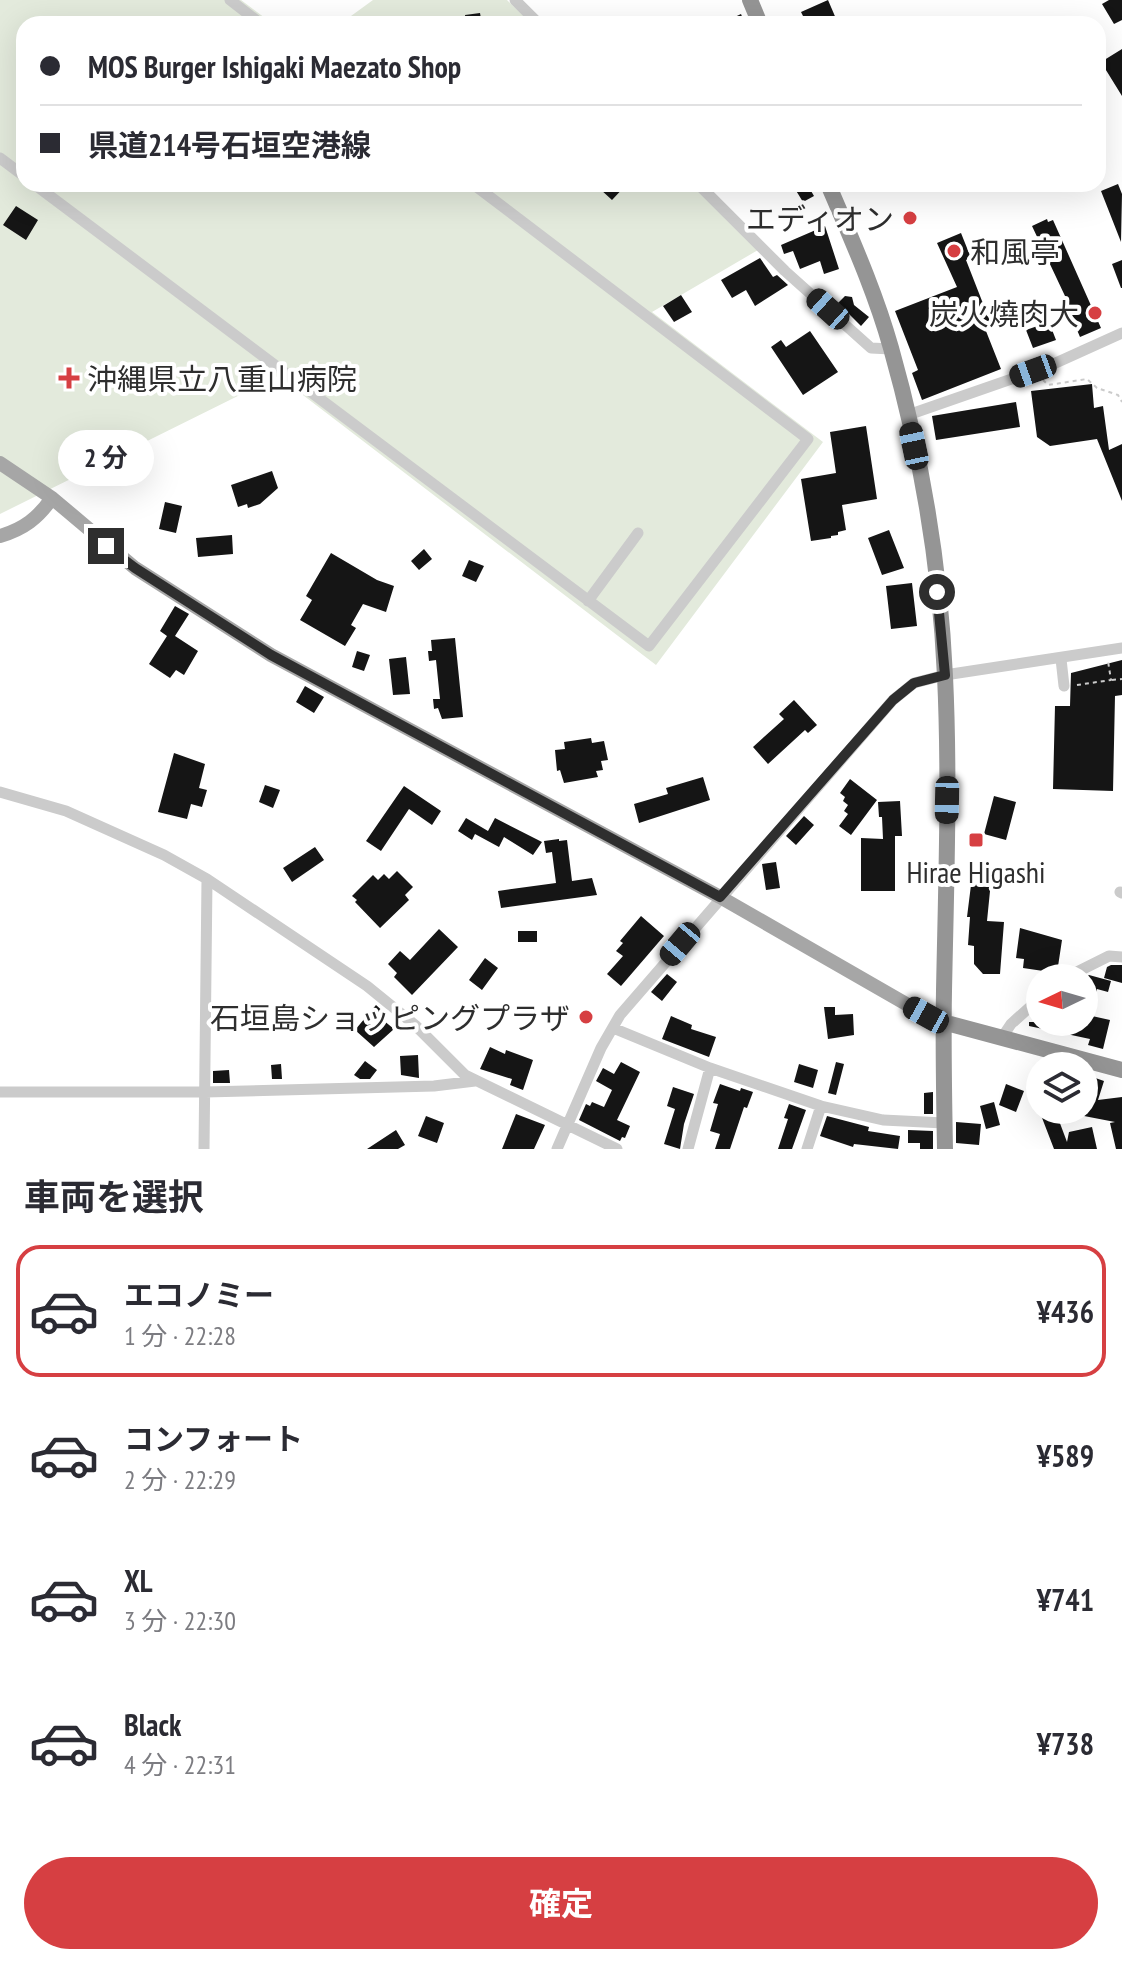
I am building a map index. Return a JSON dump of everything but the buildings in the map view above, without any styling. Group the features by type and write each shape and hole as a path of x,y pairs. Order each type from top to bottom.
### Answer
{"highway":[{"path":"831,192 877,301 908,415 928,516 945,675 945,1149"},
{"path":"943,1022 1122,1070"}],"main road":[{"path":"0,463 52,498 135,568 271,655 720,897 943,1022"},
{"path":"0,536 29,524 52,498"}],"street":[{"path":"230,0 251,16"},
{"path":"515,0 531,16"},
{"path":"45,192 649,646 808,439 484,192"},
{"path":"706,192 785,271 871,348 891,349"},
{"path":"908,415 1033,371 1122,333"},
{"path":"588,601 638,533"},
{"path":"557,1149 620,1015 893,700 914,683 945,675 1122,648"},
{"path":"1061,659 1064,686"},
{"path":"0,792 66,811 164,855 207,879 367,986 415,1025 465,1075 617,1149"},
{"path":"204,1149 207,879"},
{"path":"1093,964 1109,956 1122,957"},
{"path":"1001,1039 1026,1011"},
{"path":"613,1028 710,1068 821,1106 883,1120 944,1123"},
{"path":"688,1149 710,1068"},
{"path":"0,1092 205,1092 434,1086 477,1080"},
{"path":"807,1149 821,1106"}],"path":[{"path":"1033,371 1048,385 1087,379 1097,388 1118,395 1122,402"},
{"path":"1107,652 1111,680"},
{"path":"1078,685 1122,679"}],"shaded area":[{"path":"0,0 241,0 262,16 16,16 16,192 700,192 758,250 652,312 823,442 656,665 278,376 0,514"},
{"path":"373,0 507,0 524,16 351,16"}],"place":[{"name":"エディオン","path":"910,218"},
{"name":"和風亭","path":"954,251"},
{"name":"炭火燒肉大","path":"1095,313"},
{"name":"沖縄県立八重山病院","path":"69,378"},
{"name":"Hirae Higashi","path":"976,840"},
{"name":"石垣島ショッピングプラザ","path":"586,1017"}],"route":[{"path":"106,546 271,655 720,897 893,700 914,683 945,675 937,592"}]}
